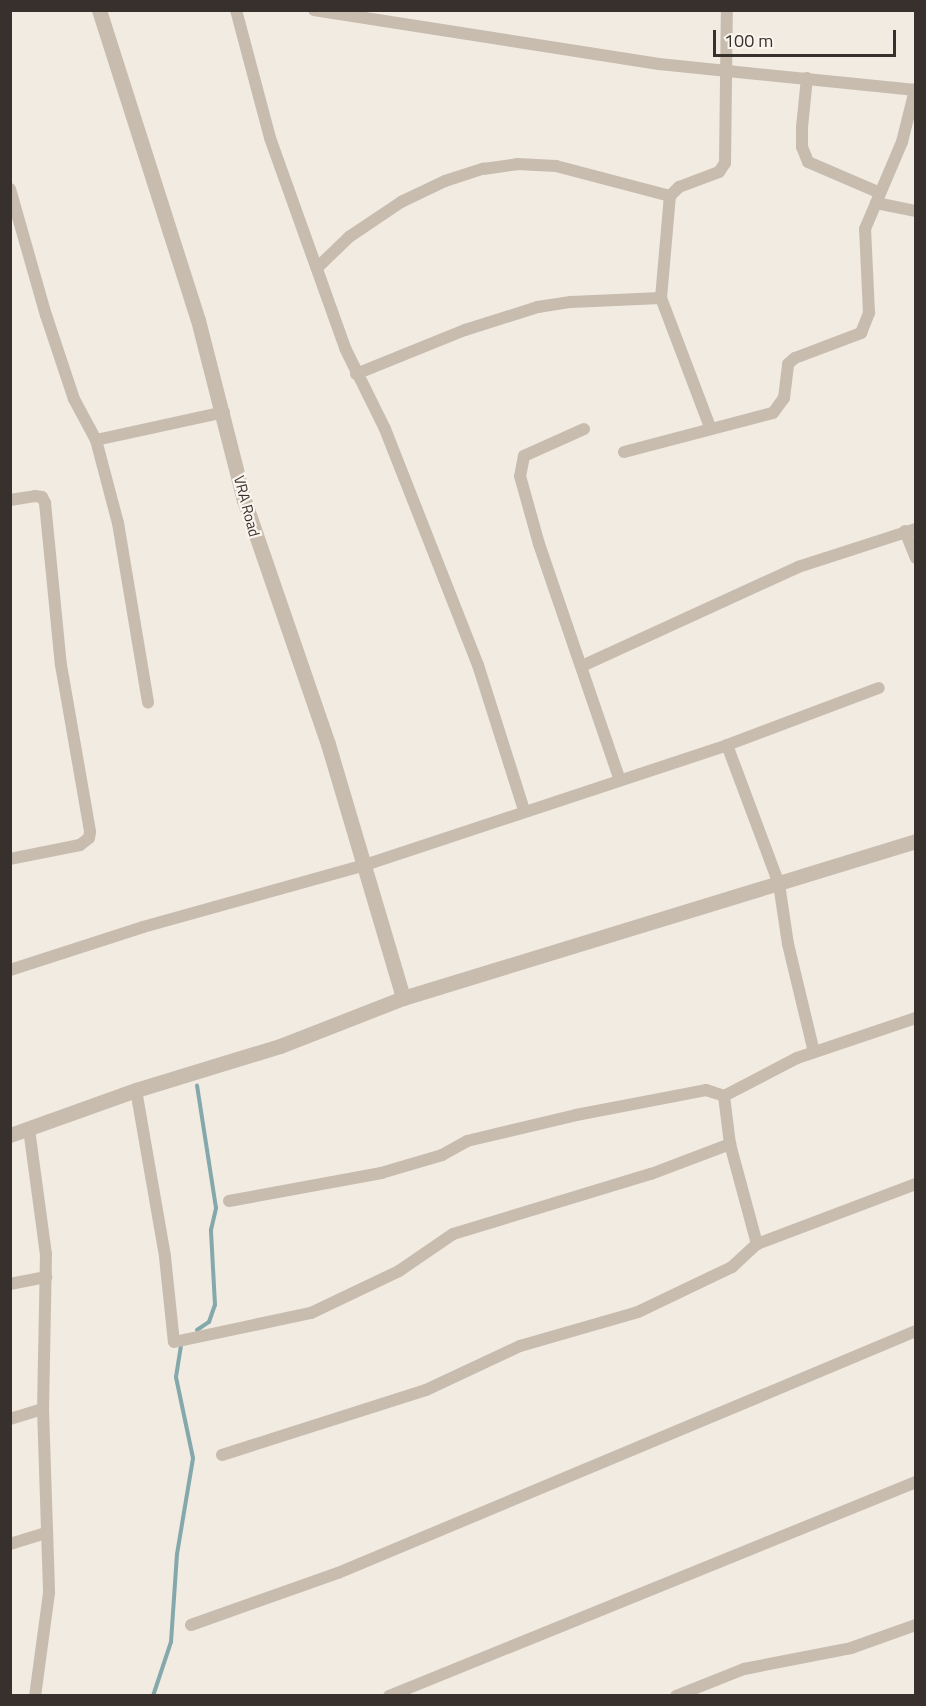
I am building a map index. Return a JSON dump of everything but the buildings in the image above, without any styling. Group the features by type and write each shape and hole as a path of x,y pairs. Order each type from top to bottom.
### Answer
{"street":[{"name":"VRA Road","path":"99,10 170,229 224,412 244,500 269,581 328,744 403,998"},
{"path":"236,10 270,138 356,374 385,429 478,665 524,810"},
{"path":"314,10 726,71 915,90 902,142 865,230 868,324 853,338 795,358 788,364 784,398 773,413 710,427 624,452"},
{"path":"710,427 661,298 670,196 685,184 719,172 725,163 726,10"},
{"path":"807,78 802,147 808,162 878,198 915,211"},
{"path":"317,268 349,237 401,202 445,181 483,170 517,164 556,166 670,196"},
{"path":"10,189 74,399 96,440 118,523 148,703"},
{"path":"356,374 465,330 538,307 571,302 661,298"},
{"path":"96,440 224,412"},
{"path":"584,429 524,456 520,476 620,780"},
{"path":"10,500 35,496 42,497 45,503 61,665 90,832 89,838 80,845 10,860"},
{"path":"582,666 798,567 910,530 915,558"},
{"path":"10,970 143,927 365,865 524,810 727,745 879,688"},
{"path":"727,745 779,884 785,933 814,1052"},
{"path":"10,1135 136,1090 280,1046 403,998 915,841"},
{"path":"228,1201 381,1173 442,1155 467,1141 576,1115 706,1090 724,1096 814,1052 915,1018"},
{"path":"136,1090 165,1257 174,1342 311,1313 399,1271 453,1234 651,1174 730,1144"},
{"path":"724,1096 730,1144 757,1244"},
{"path":"28,1129 44,1219 46,1276 43,1409 49,1593 35,1695"},
{"path":"222,1455 426,1390 520,1346 638,1312 732,1267 757,1244 915,1184"},
{"path":"10,1284 46,1276"},
{"path":"191,1625 338,1573 915,1331"},
{"path":"10,1419 43,1409"},
{"path":"390,1695 915,1482"},
{"path":"10,1544 47,1533"},
{"path":"676,1695 744,1669 820,1656 915,1625"}],"waterway":[{"path":"197,1085 216,1208 211,1230 215,1305 209,1322 197,1330"},
{"path":"153,1696 171,1642 177,1554 193,1458 176,1377 181,1346"}]}
